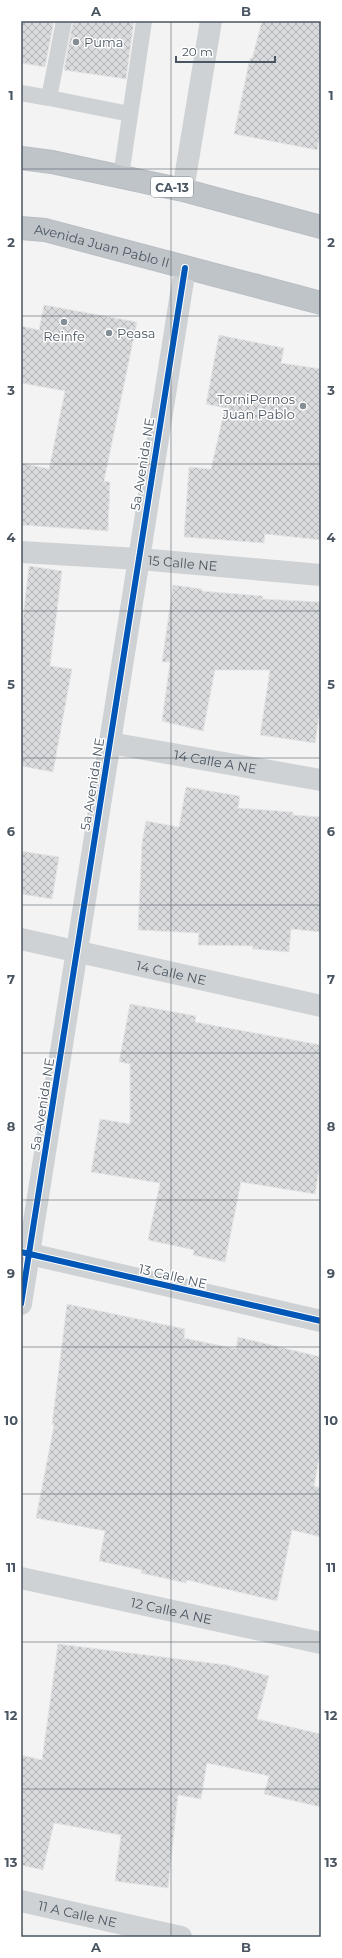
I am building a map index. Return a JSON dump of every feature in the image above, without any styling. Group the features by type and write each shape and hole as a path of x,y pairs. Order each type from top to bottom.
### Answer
{"highway":[{"name":"CA-13","path":"21,158 52,162 184,190 321,227"},
{"name":"Avenida Juan Pablo II","path":"21,228 45,230 321,303"}],"street":[{"path":"184,190 211,21"},
{"name":"5a Avenida NE","path":"21,1304 25,1253 77,952 185,268"},
{"name":"15 Calle NE","path":"21,552 139,559 321,575"},
{"name":"14 Calle A NE","path":"110,743 321,780"},
{"name":"14 Calle NE","path":"21,939 321,1006"},
{"name":"13 Calle NE","path":"25,1253 321,1321"},
{"name":"12 Calle A NE","path":"21,1578 321,1643"},
{"name":"11 A Calle NE","path":"21,1901 181,1937"}],"lane":[{"path":"49,98 64,21"},
{"path":"121,176 144,21"},
{"path":"21,93 130,114"}],"building":[{"path":"21,21 54,21 45,67 21,63"},
{"name":"Puma","path":"73,21 134,21 126,79 64,70"},
{"path":"262,21 321,21 321,131 317,150 234,134 250,58 252,59"},
{"path":"44,305 137,322 104,481 110,482 108,531 21,525 21,463 49,469 65,391 21,383 21,326 39,330"},
{"path":"219,335 284,348 281,363 321,369 321,540 265,534 264,543 184,537 189,467 211,469 225,408 206,404"},
{"path":"29,566 62,571 50,666 72,669 53,772 21,766 21,635"},
{"path":"173,585 202,589 202,591 263,596 262,599 321,602 321,704 315,743 260,735 270,670 215,670 203,731 162,721 170,662 162,662"},
{"path":"186,787 240,796 238,808 293,812 293,815 321,817 321,932 291,929 289,952 252,949 253,946 198,945 199,933 138,930 142,843 146,821 179,827"},
{"path":"21,851 59,857 52,899 21,894"},
{"path":"130,1004 196,1016 195,1022 321,1045 321,1159 315,1194 241,1182 225,1262 193,1255 194,1250 148,1240 160,1183 91,1172 100,1119 130,1124 130,1064 119,1062"},
{"path":"67,1304 185,1329 184,1338 236,1349 238,1337 321,1357 321,1449 314,1486 321,1488 321,1537 292,1530 277,1601 187,1580 186,1583 141,1573 142,1570 99,1561 105,1531 36,1518 54,1425 52,1424"},
{"path":"58,1644 227,1665 269,1676 257,1719 321,1734 321,1807 264,1794 269,1776 207,1763 201,1799 178,1795 168,1888 115,1881 121,1835 54,1823 43,1870 21,1865 21,1755 42,1760"}],"cycle path":[{"path":"21,1304 185,268"},
{"path":"21,1252 321,1321"}],"place":[{"name":"Puma","path":"76,42"},
{"name":"Reinfe","path":"64,322"},
{"name":"Peasa","path":"109,333"},
{"name":"TorniPernos Juan Pablo","path":"303,406"}]}
